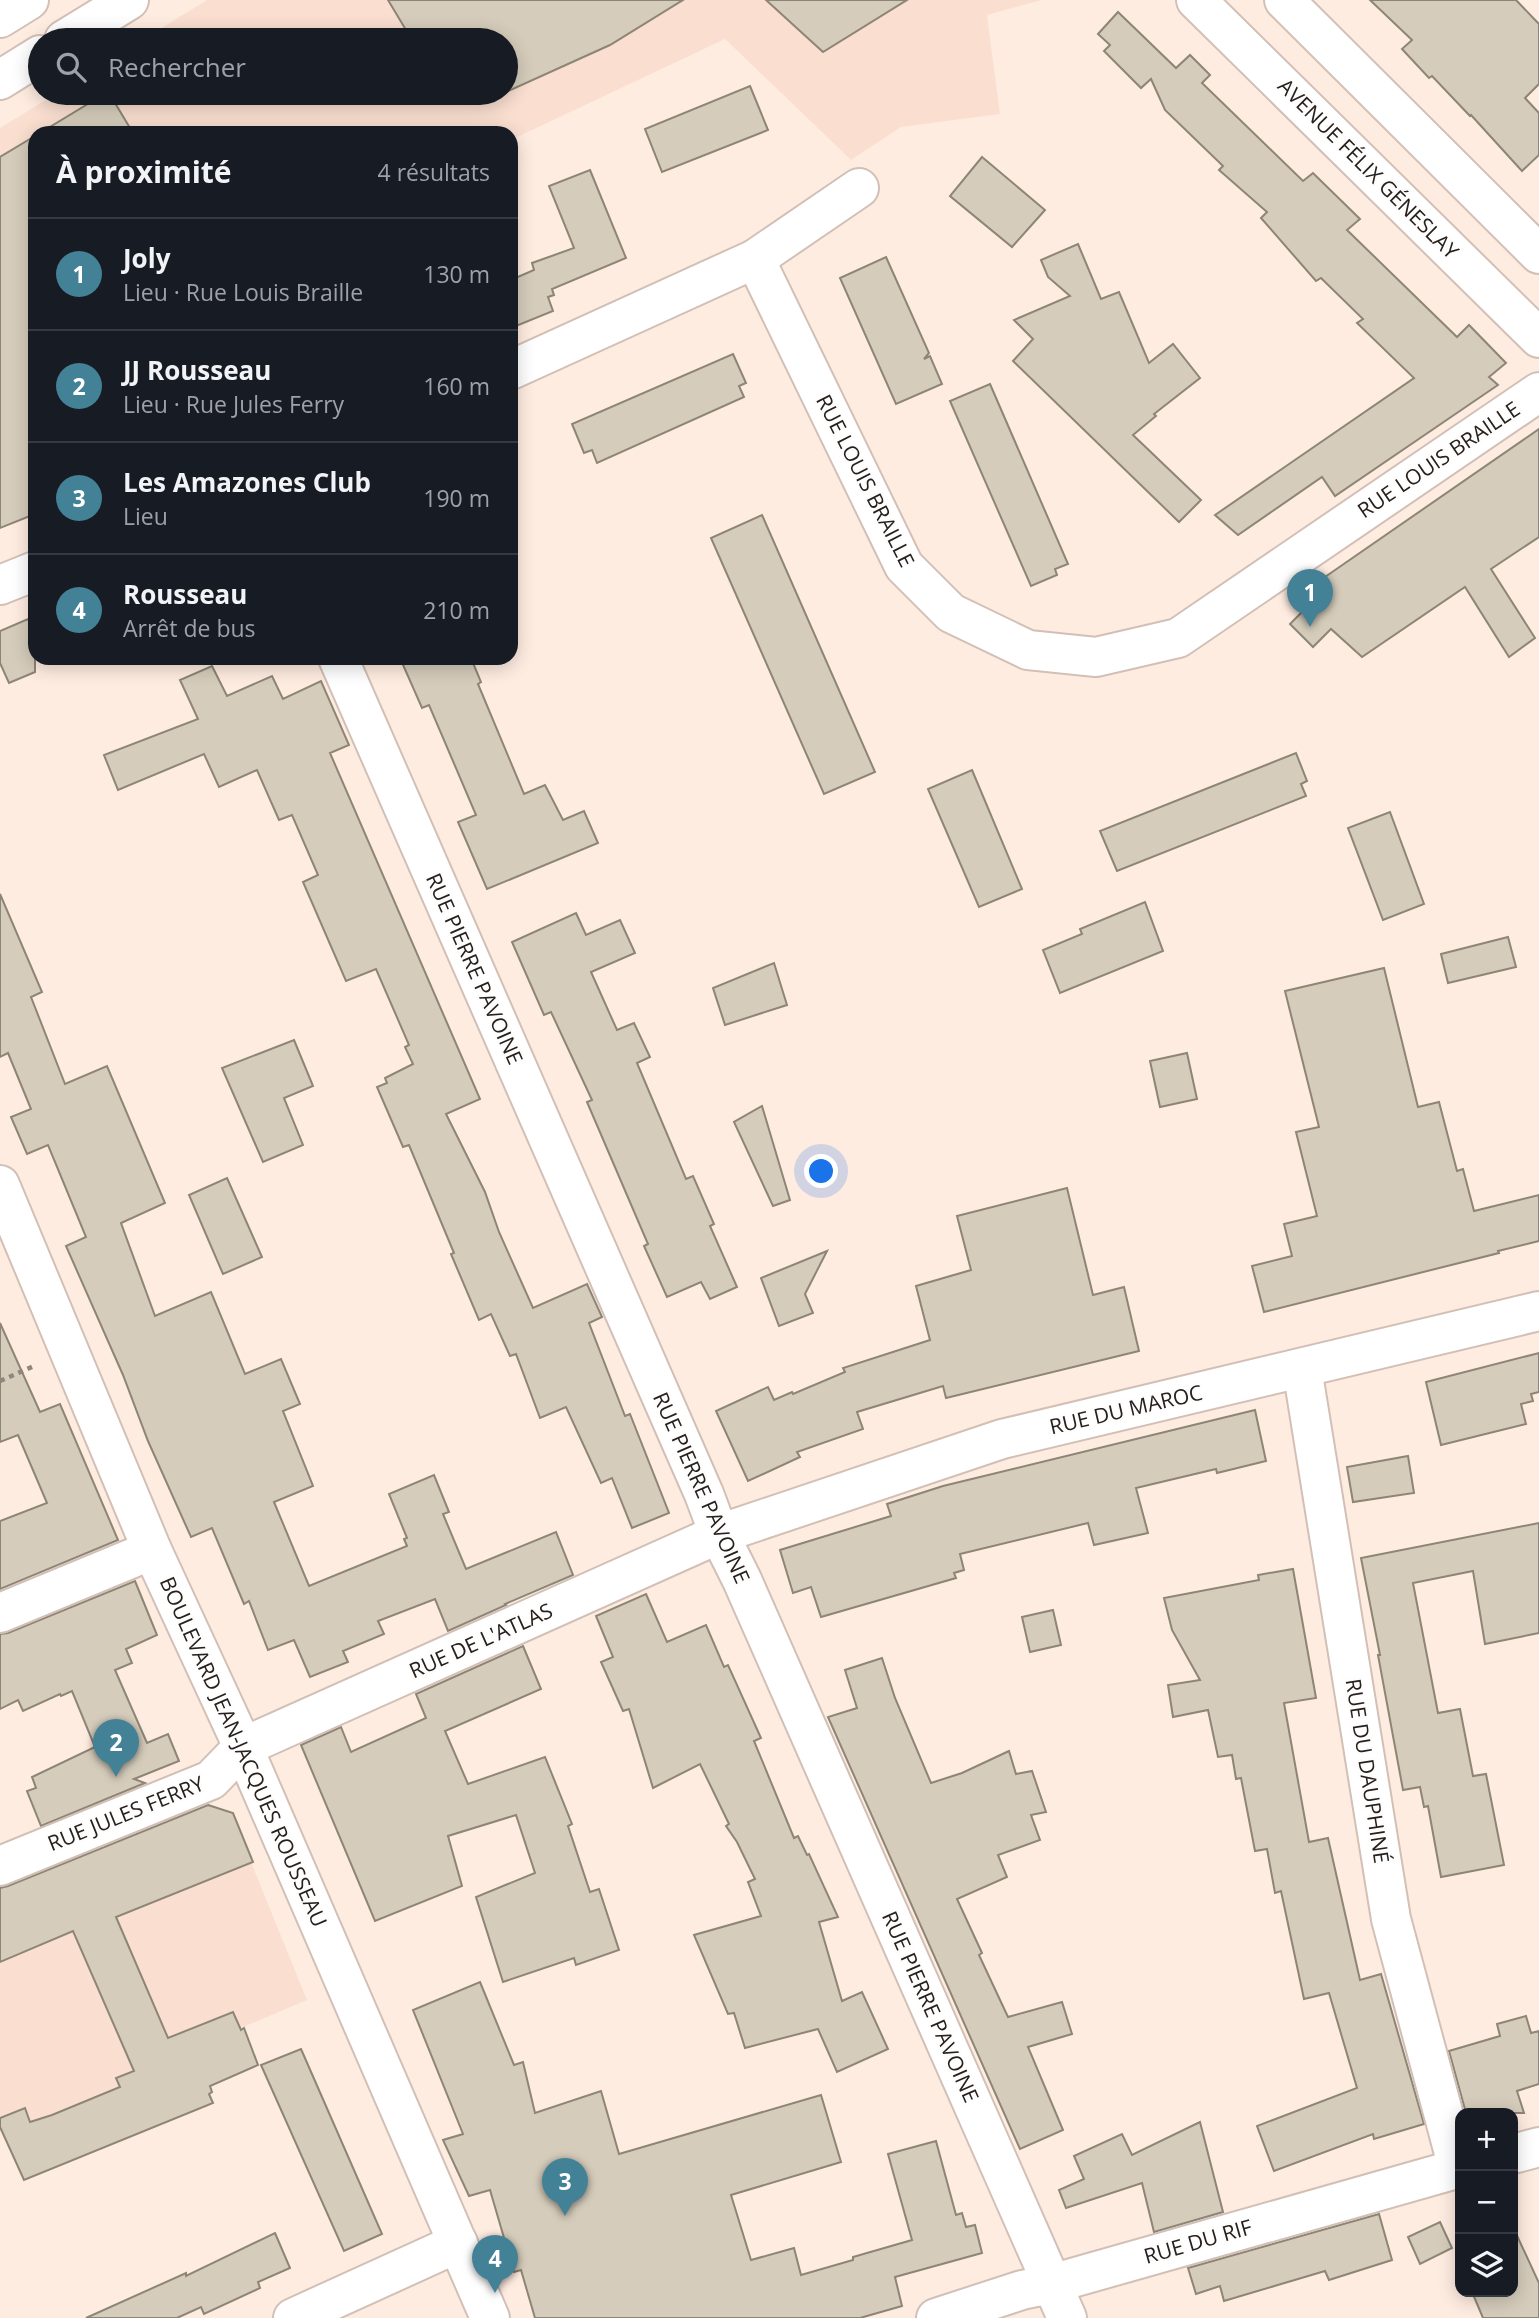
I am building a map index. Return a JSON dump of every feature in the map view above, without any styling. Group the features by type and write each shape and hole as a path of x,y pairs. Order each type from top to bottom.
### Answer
{"street":[{"path":"0,18 29,0"},
{"path":"84,28 129,0"},
{"name":"AVENUE FÉLIX GÉNESLAY","path":"1196,0 1539,338"},
{"path":"1284,0 1539,254"},
{"path":"518,367 755,259 859,188"},
{"name":"RUE LOUIS BRAILLE","path":"755,259 904,566 951,613 1028,650 1096,657 1178,638 1539,392"},
{"path":"0,585 28,574"},
{"name":"RUE PIERRE PAVOINE","path":"341,665 704,1494 719,1534 1059,2301"},
{"name":"BOULEVARD JEAN-JACQUES ROUSSEAU","path":"0,1185 152,1550 243,1747 490,2318"},
{"name":"RUE DU MAROC","path":"719,1534 1002,1440 1539,1311"},
{"name":"RUE DU DAUPHINÉ","path":"1302,1368 1391,1919 1455,2153"},
{"name":"RUE DE L'ATLAS","path":"243,1747 719,1534"},
{"path":"0,1613 152,1550"},
{"name":"RUE JULES FERRY","path":"0,1866 211,1780 243,1747"},
{"path":"1518,2153 1539,2147"},
{"name":"RUE DU RIF","path":"936,2318 1022,2290 1059,2301 1455,2169"},
{"path":"293,2318 458,2243"}],"shaded area":[{"path":"207,0 1042,0 987,15 1000,114 901,127 851,160 725,39 518,137 518,126 28,126 28,338 0,348 0,128 37,105 518,105 518,28 162,28"},
{"path":"209,1805 231,1813 307,2000 137,2072 158,2125 24,2180 0,2129 0,1893 46,1870"}],"building":[{"path":"388,0 683,0 610,45 518,87 518,28 405,28"},
{"path":"766,0 907,0 823,52"},
{"path":"1370,0 1516,0 1539,24 1539,84 1525,98 1539,113 1539,155 1522,171 1471,115 1432,76 1429,78 1402,49 1412,40"},
{"path":"1118,12 1176,68 1190,55 1210,75 1202,83 1303,181 1313,173 1360,219 1347,230 1457,337 1469,325 1506,363 1489,377 1498,385 1335,496 1322,477 1238,535 1215,515 1414,378 1357,323 1363,319 1321,278 1316,281 1261,218 1267,212 1219,170 1223,166 1165,110 1151,79 1141,88 1104,51 1110,45 1098,34"},
{"path":"750,86 768,130 662,172 645,129"},
{"path":"86,105 116,105 129,126 52,126"},
{"path":"28,140 28,517 0,528 0,157"},
{"path":"982,157 1045,210 1012,247 950,196"},
{"path":"590,170 626,258 552,289 554,295 548,297 553,311 518,325 518,277 534,270 532,263 574,248 549,186"},
{"path":"1078,244 1101,299 1119,292 1149,363 1173,344 1200,378 1154,414 1156,416 1133,435 1201,500 1179,522 1013,361 1033,339 1014,320 1070,296 1048,277 1041,260"},
{"path":"886,257 929,353 924,359 930,356 942,384 896,404 840,278"},
{"path":"733,354 746,383 739,386 744,397 597,463 592,450 584,453 572,424"},
{"path":"990,384 1068,564 1055,569 1057,575 1031,586 950,401"},
{"path":"1539,429 1539,537 1491,569 1535,638 1509,657 1465,587 1362,657 1331,629 1313,647 1290,624 1307,607 1296,597"},
{"path":"762,515 875,772 824,794 711,538"},
{"path":"28,619 28,665 35,665 35,672 9,683 0,663 0,631"},
{"path":"403,665 474,665 481,682 478,684 524,794 545,785 563,820 584,811 598,843 487,889 458,822 476,815 429,705 422,708"},
{"path":"212,666 227,696 272,676 283,699 321,681 349,745 330,753 480,1099 446,1114 485,1192 499,1232 533,1308 587,1284 602,1317 589,1323 625,1416 630,1414 669,1513 632,1528 612,1478 601,1483 566,1407 540,1418 516,1354 510,1356 491,1314 479,1320 409,1145 403,1147 377,1087 387,1083 385,1078 413,1064 405,1047 409,1045 376,969 346,981 303,882 318,875 292,815 279,820 257,770 219,787 204,754 118,790 104,755 198,719 180,680"},
{"path":"1296,753 1307,781 1301,784 1306,796 1117,871 1100,831"},
{"path":"972,770 1022,889 979,907 928,789"},
{"path":"1390,812 1424,904 1383,920 1348,828"},
{"path":"0,894 42,992 31,997 65,1084 107,1066 165,1203 121,1223 155,1316 211,1292 245,1374 281,1359 300,1404 283,1411 313,1486 274,1502 309,1586 407,1546 404,1539 407,1538 389,1494 434,1475 449,1512 443,1514 466,1569 556,1532 573,1575 448,1631 435,1599 378,1621 384,1634 343,1651 348,1662 310,1677 294,1640 268,1650 249,1601 244,1604 212,1528 191,1537 148,1441 123,1375 66,1246 86,1237 48,1145 27,1154 11,1117 31,1109 8,1053 0,1057"},
{"path":"1145,902 1163,951 1060,993 1043,950 1082,934 1080,929"},
{"path":"576,913 586,935 620,920 635,953 591,972 617,1030 634,1023 650,1057 637,1063 686,1179 693,1176 714,1224 710,1226 737,1287 710,1299 701,1282 667,1297 644,1246 648,1244 587,1102 592,1100 551,1012 544,1015 512,942"},
{"path":"1508,937 1516,967 1448,983 1441,954"},
{"path":"774,963 787,1005 725,1025 713,988"},
{"path":"1384,968 1418,1107 1439,1102 1457,1171 1463,1169 1474,1211 1539,1195 1539,1241 1264,1312 1252,1266 1292,1256 1284,1224 1317,1216 1296,1132 1319,1127 1285,991"},
{"path":"294,1040 313,1086 284,1098 303,1145 263,1162 222,1068"},
{"path":"1187,1053 1197,1099 1160,1107 1150,1061"},
{"path":"762,1106 790,1200 773,1206 734,1122"},
{"path":"227,1178 262,1257 223,1274 189,1195"},
{"path":"1067,1188 1093,1295 1124,1287 1139,1351 946,1398 943,1386 857,1412 863,1429 797,1452 800,1457 748,1481 716,1411 768,1387 774,1400 792,1392 793,1394 845,1372 843,1368 930,1340 916,1286 971,1270 957,1216"},
{"path":"827,1251 805,1294 813,1313 779,1326 761,1278"},
{"path":"0,1323 40,1412 60,1404 118,1540 0,1589 0,1521 47,1503 18,1435 0,1442"},
{"path":"1539,1353 1539,1392 1531,1394 1533,1401 1521,1404 1526,1424 1441,1445 1426,1382"},
{"path":"1255,1410 1266,1461 1217,1473 1216,1469 1136,1488 1148,1533 1094,1545 1088,1523 960,1554 964,1570 954,1573 956,1578 821,1617 811,1587 793,1593 780,1550 891,1516 887,1504 943,1486"},
{"path":"1408,1456 1414,1493 1353,1502 1347,1467"},
{"path":"1539,1523 1539,1633 1485,1644 1473,1571 1413,1583 1438,1713 1460,1709 1473,1776 1486,1774 1504,1865 1441,1877 1428,1806 1424,1807 1420,1787 1403,1790 1361,1558"},
{"path":"1293,1569 1316,1698 1284,1703 1309,1842 1328,1838 1360,1980 1381,1974 1424,2124 1374,2139 1373,2134 1274,2171 1257,2126 1357,2088 1329,1993 1304,1999 1281,1891 1275,1893 1267,1849 1255,1851 1241,1778 1236,1779 1232,1755 1218,1757 1208,1710 1173,1717 1168,1685 1200,1680 1172,1630 1164,1598 1259,1580 1258,1575"},
{"path":"135,1581 157,1635 126,1649 132,1663 115,1670 147,1743 168,1734 179,1761 134,1779 145,1783 41,1826 27,1791 36,1788 32,1777 95,1747 72,1691 23,1711 18,1700 0,1709 0,1634"},
{"path":"646,1594 667,1642 706,1625 724,1667 728,1665 761,1738 754,1741 794,1838 798,1836 807,1855 809,1854 838,1917 819,1922 842,2001 862,1992 888,2049 837,2072 818,2029 745,2048 734,2013 728,2014 694,1935 761,1916 748,1882 755,1879 726,1826 729,1824 700,1764 653,1788 629,1709 623,1711 601,1662 613,1657 596,1616"},
{"path":"1053,1610 1061,1645 1030,1652 1022,1617"},
{"path":"523,1646 541,1689 445,1731 468,1784 545,1757 572,1824 568,1826 590,1892 599,1889 619,1950 576,1965 574,1958 503,1982 476,1897 535,1873 516,1815 448,1836 462,1886 375,1921 301,1745 341,1727 351,1752 426,1718 416,1694"},
{"path":"882,1658 895,1698 931,1783 962,1773 1009,1751 1016,1774 1032,1771 1046,1812 1031,1815 1040,1840 998,1855 1007,1877 957,1899 1008,2017 1062,2002 1072,2034 1028,2047 1063,2130 1020,2149 828,1717 857,1708 845,1670"},
{"path":"208,1805 233,1813 253,1862 116,1917 168,2038 233,2012 241,2030 244,2028 258,2065 210,2086 212,2092 209,2094 213,2103 24,2180 0,2127 0,2118 25,2108 30,2122 52,2115 120,2087 116,2078 134,2071 73,1931 0,1962 0,1888"},
{"path":"480,1982 514,2065 523,2062 535,2113 601,2091 619,2154 821,2095 841,2162 731,2195 751,2260 794,2248 801,2275 912,2240 888,2154 936,2141 956,2215 962,2213 966,2227 975,2225 982,2253 895,2277 902,2306 860,2318 535,2318 521,2270 514,2272 490,2190 469,2196 443,2140 463,2134 413,2010"},
{"path":"1526,2016 1531,2033 1539,2031 1539,2084 1517,2091 1524,2113 1518,2113 1518,2108 1465,2108 1449,2051 1500,2036 1497,2024"},
{"path":"301,2049 382,2234 344,2251 261,2065"},
{"path":"1200,2122 1223,2212 1154,2232 1142,2183 1066,2208 1059,2190 1084,2179 1074,2156 1122,2134 1132,2155"},
{"path":"1379,2214 1392,2260 1329,2280 1325,2271 1224,2301 1220,2286 1196,2294 1188,2268"},
{"path":"1440,2222 1452,2248 1420,2264 1408,2237"},
{"path":"275,2233 290,2268 258,2282 260,2288 204,2314 201,2307 177,2318 86,2318 186,2273 186,2276"},
{"path":"1518,2238 1539,2283 1539,2318 1483,2318 1474,2297 1518,2297"}],"place":[{"name":"Joly","path":"1310,627"},
{"name":"JJ Rousseau","path":"116,1777"},
{"name":"Les Amazones Club","path":"565,2216"},
{"name":"Rousseau","path":"495,2293"}]}
